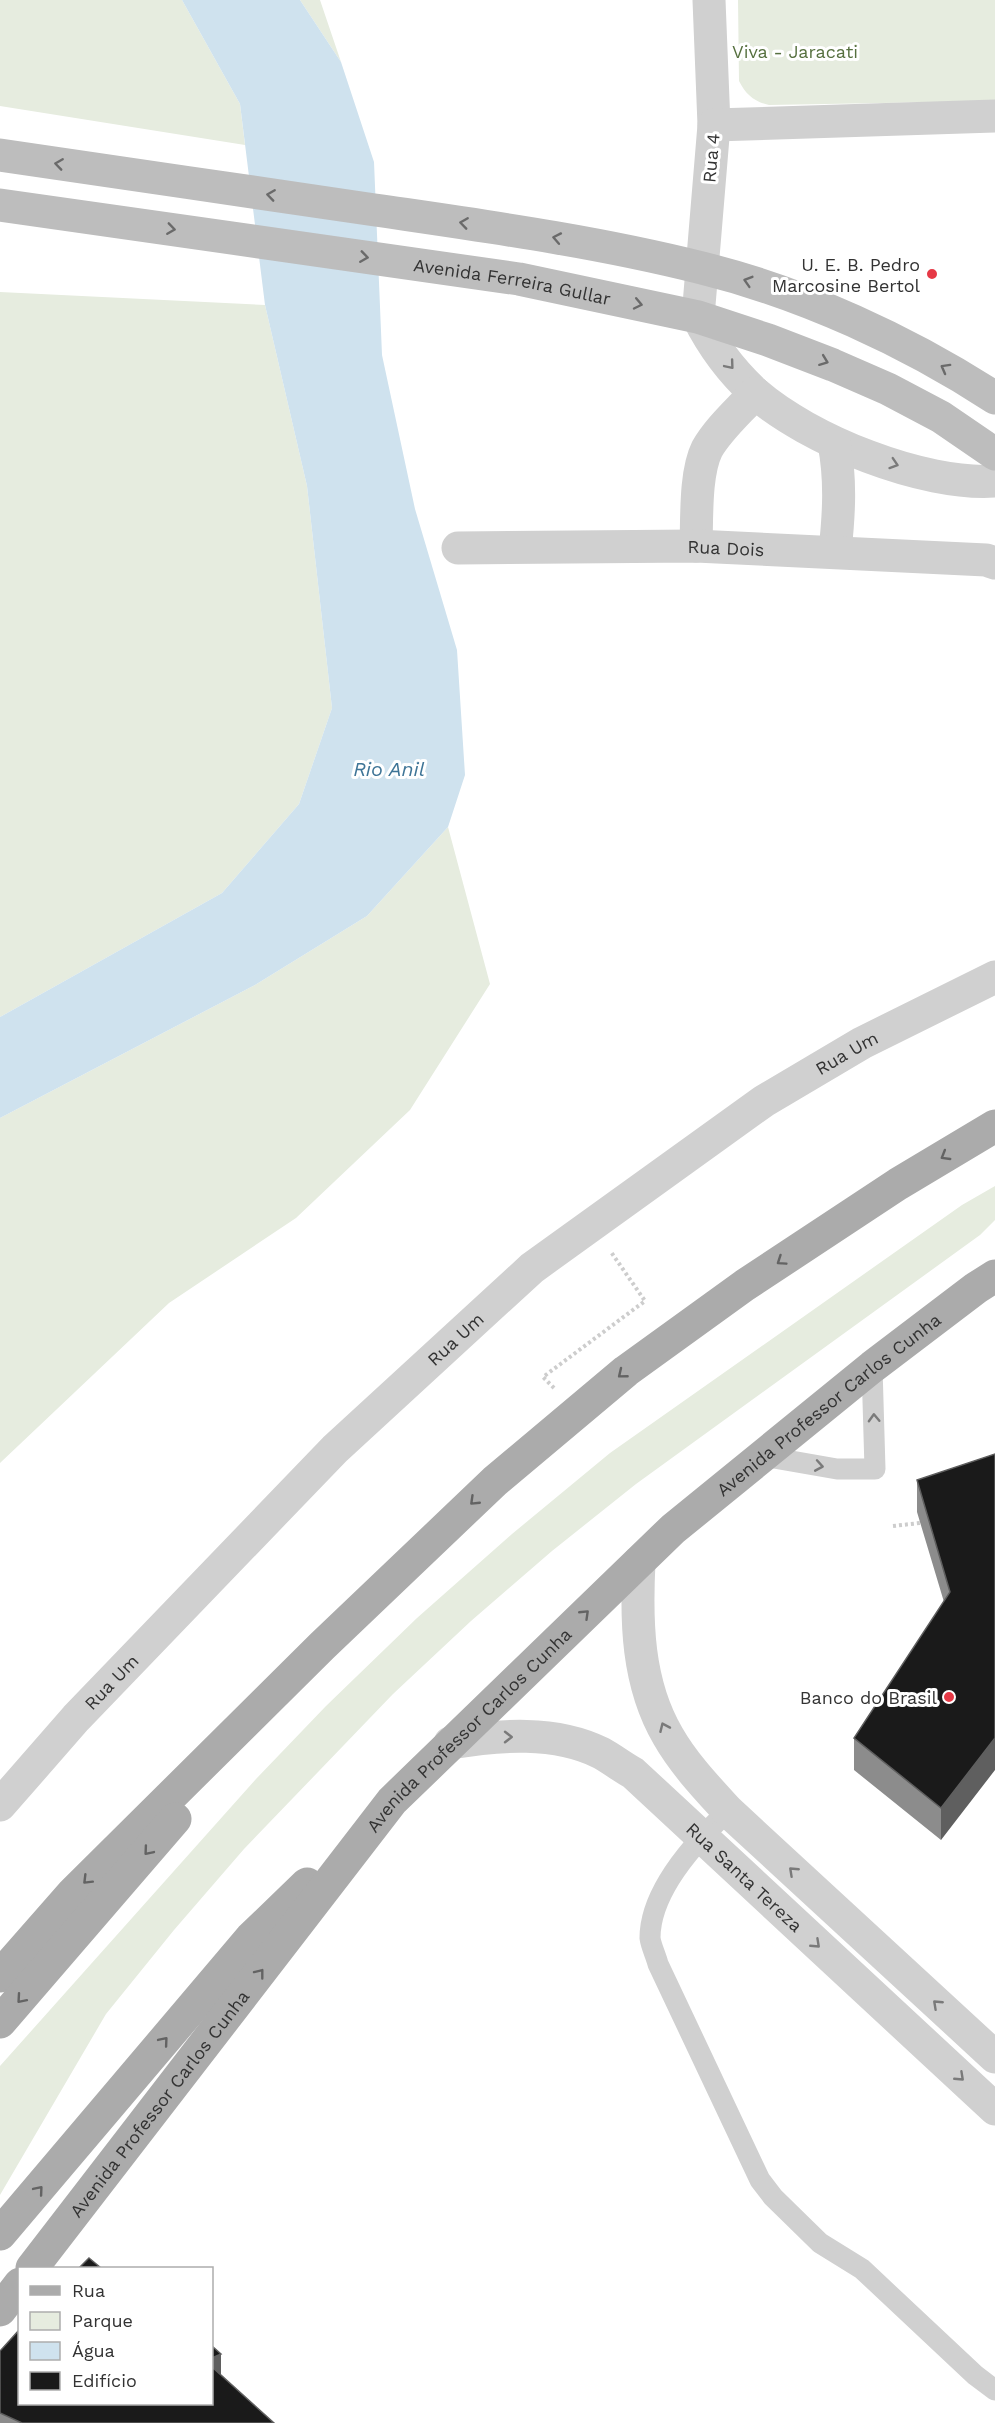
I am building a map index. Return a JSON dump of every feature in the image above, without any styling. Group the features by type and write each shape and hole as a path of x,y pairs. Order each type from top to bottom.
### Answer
{"main road":[{"path":"0,155 522,231 702,268 765,287 844,318 908,348 995,398"},
{"name":"Avenida Ferreira Gullar","path":"0,205 519,279 698,316 768,340 888,389 941,417 995,454"},
{"path":"0,1976 74,1893 322,1646 495,1481 626,1371 745,1285 898,1184 995,1126"},
{"name":"Avenida Professor Carlos Cunha","path":"33,2267 392,1801 673,1529 872,1367 988,1278"},
{"path":"0,2022 322,1646"},
{"path":"0,2234 251,1938 392,1801"},
{"path":"0,2310 18,2287"}],"street":[{"name":"Rua 4","path":"698,316 714,125 709,0"},
{"path":"714,125 995,116"},
{"path":"698,316 711,343 755,393 787,416 834,443 897,466 948,479 995,481"},
{"path":"696,546 700,484 706,451 718,432 755,393"},
{"path":"834,443 839,476 840,507 835,551"},
{"name":"Rua Dois","path":"458,548 696,546 835,551 986,560 995,563"},
{"name":"Rua Um","path":"0,1804 76,1718 335,1449 532,1268 764,1101 862,1042 995,976"},
{"name":"Rua Santa Tereza","path":"639,1562 638,1628 642,1663 649,1692 667,1736 692,1772 728,1811 995,2058"},
{"name":"Rua Santa Tereza","path":"450,1743 490,1737 532,1737 600,1752 633,1773 995,2109"}],"lane":[{"path":"764,1456 837,1469 875,1469 872,1367"},
{"path":"728,1811 700,1837 666,1884 651,1923 650,1941 658,1964 760,2180 820,2243 862,2269 975,2375 995,2390"}],"path":[{"path":"577,1413 543,1377 645,1301 592,1225"},
{"path":"893,1526 920,1523"}],"green space":[{"path":"0,0 182,0 240,104 245,145 0,106"},
{"path":"300,0 320,0 341,62"},
{"name":"Viva - Jaracati","path":"738,0 995,0 995,101 769,105 759,102 748,94 739,81"},
{"path":"0,292 265,305 307,486 332,708 299,804 222,893 0,1017"},
{"path":"448,827 490,984 410,1110 296,1218 169,1303 0,1463 0,1118 255,985 367,916"},
{"path":"995,1186 995,1220 980,1235 636,1484 552,1551 471,1621 393,1694 244,1849 106,2014 0,2195 0,2066 256,1779 326,1706 417,1618 512,1534 610,1453 962,1205"}],"water":[{"name":"Rio Anil","path":"182,0 300,0 341,62 374,162 382,355 415,509 457,650 465,775 448,827 367,916 255,985 0,1118 0,1017 222,893 299,804 332,708 307,486 265,305 240,104"}],"building":[{"name":"Banco do Brasil","path":"995,1454 995,1738 941,1808 854,1738 950,1592 917,1480"},
{"path":"89,2258 100,2267 80,2267"},
{"path":"18,2331 18,2405 213,2405 213,2368 274,2423 22,2423 0,2413 0,2351"},
{"path":"213,2347 221,2354 213,2358"}],"place":[{"name":"U. E. B. Pedro Marcosine Bertol","path":"932,274"},
{"name":"Banco do Brasil","path":"949,1697"}]}
